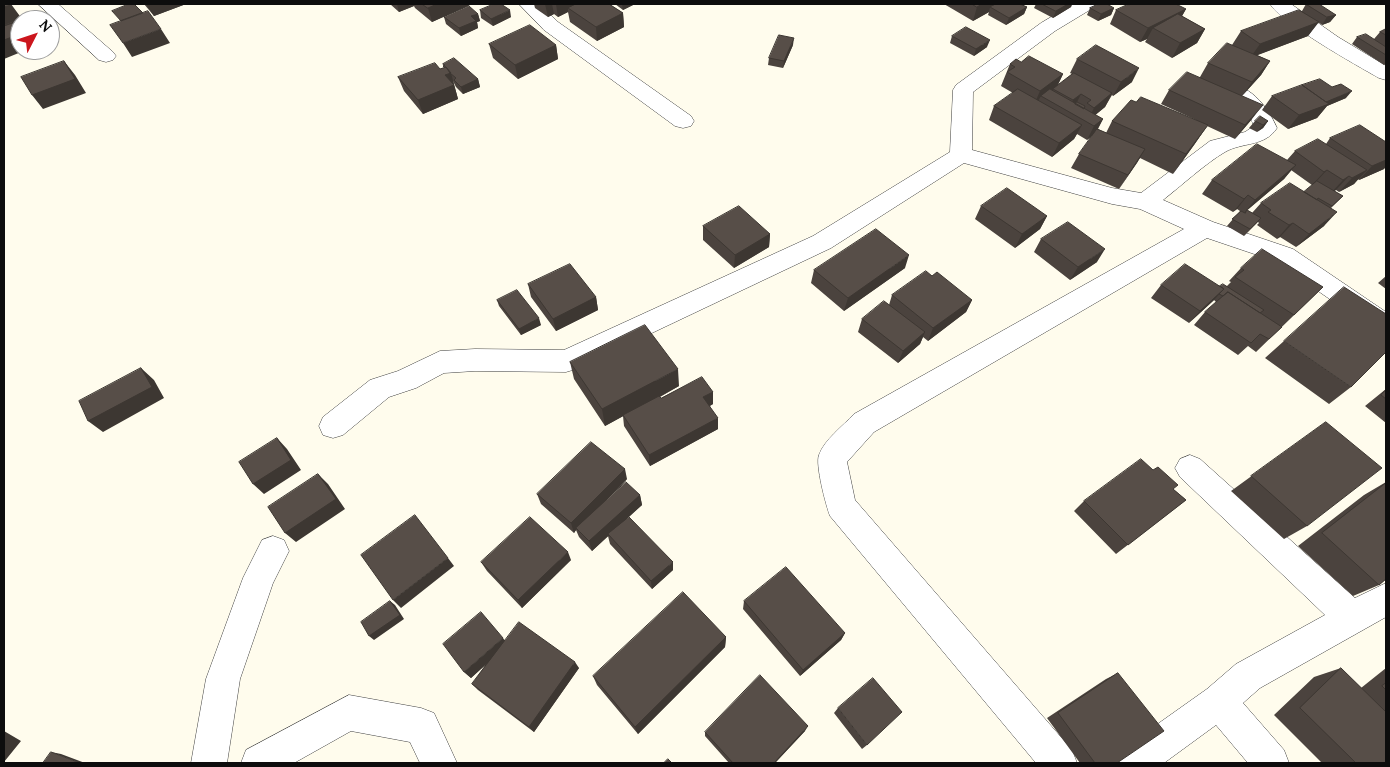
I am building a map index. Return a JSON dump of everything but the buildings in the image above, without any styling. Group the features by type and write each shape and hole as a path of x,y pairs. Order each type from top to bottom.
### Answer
{"street":[{"path":"47,4 106,56"},
{"path":"528,4 551,26 683,121"},
{"path":"961,155 963,90 1048,27 1086,4"},
{"path":"1279,4 1355,56 1386,74"},
{"path":"1145,202 1218,146 1252,137 1266,128 1261,116 1249,100 1206,82"},
{"path":"333,426 380,388 406,380 440,362 475,360 566,361 822,242 961,155 1112,196 1145,202 1205,228 1284,255 1386,326"},
{"path":"1059,763 841,506 832,458 864,423 1205,228"},
{"path":"1190,468 1340,607 1352,615 1373,606"},
{"path":"209,763 223,679 259,578 273,551"},
{"path":"1134,763 1219,701 1248,676 1373,606"},
{"path":"1219,701 1271,763"},
{"path":"259,763 349,713 421,726 439,763"}]}
